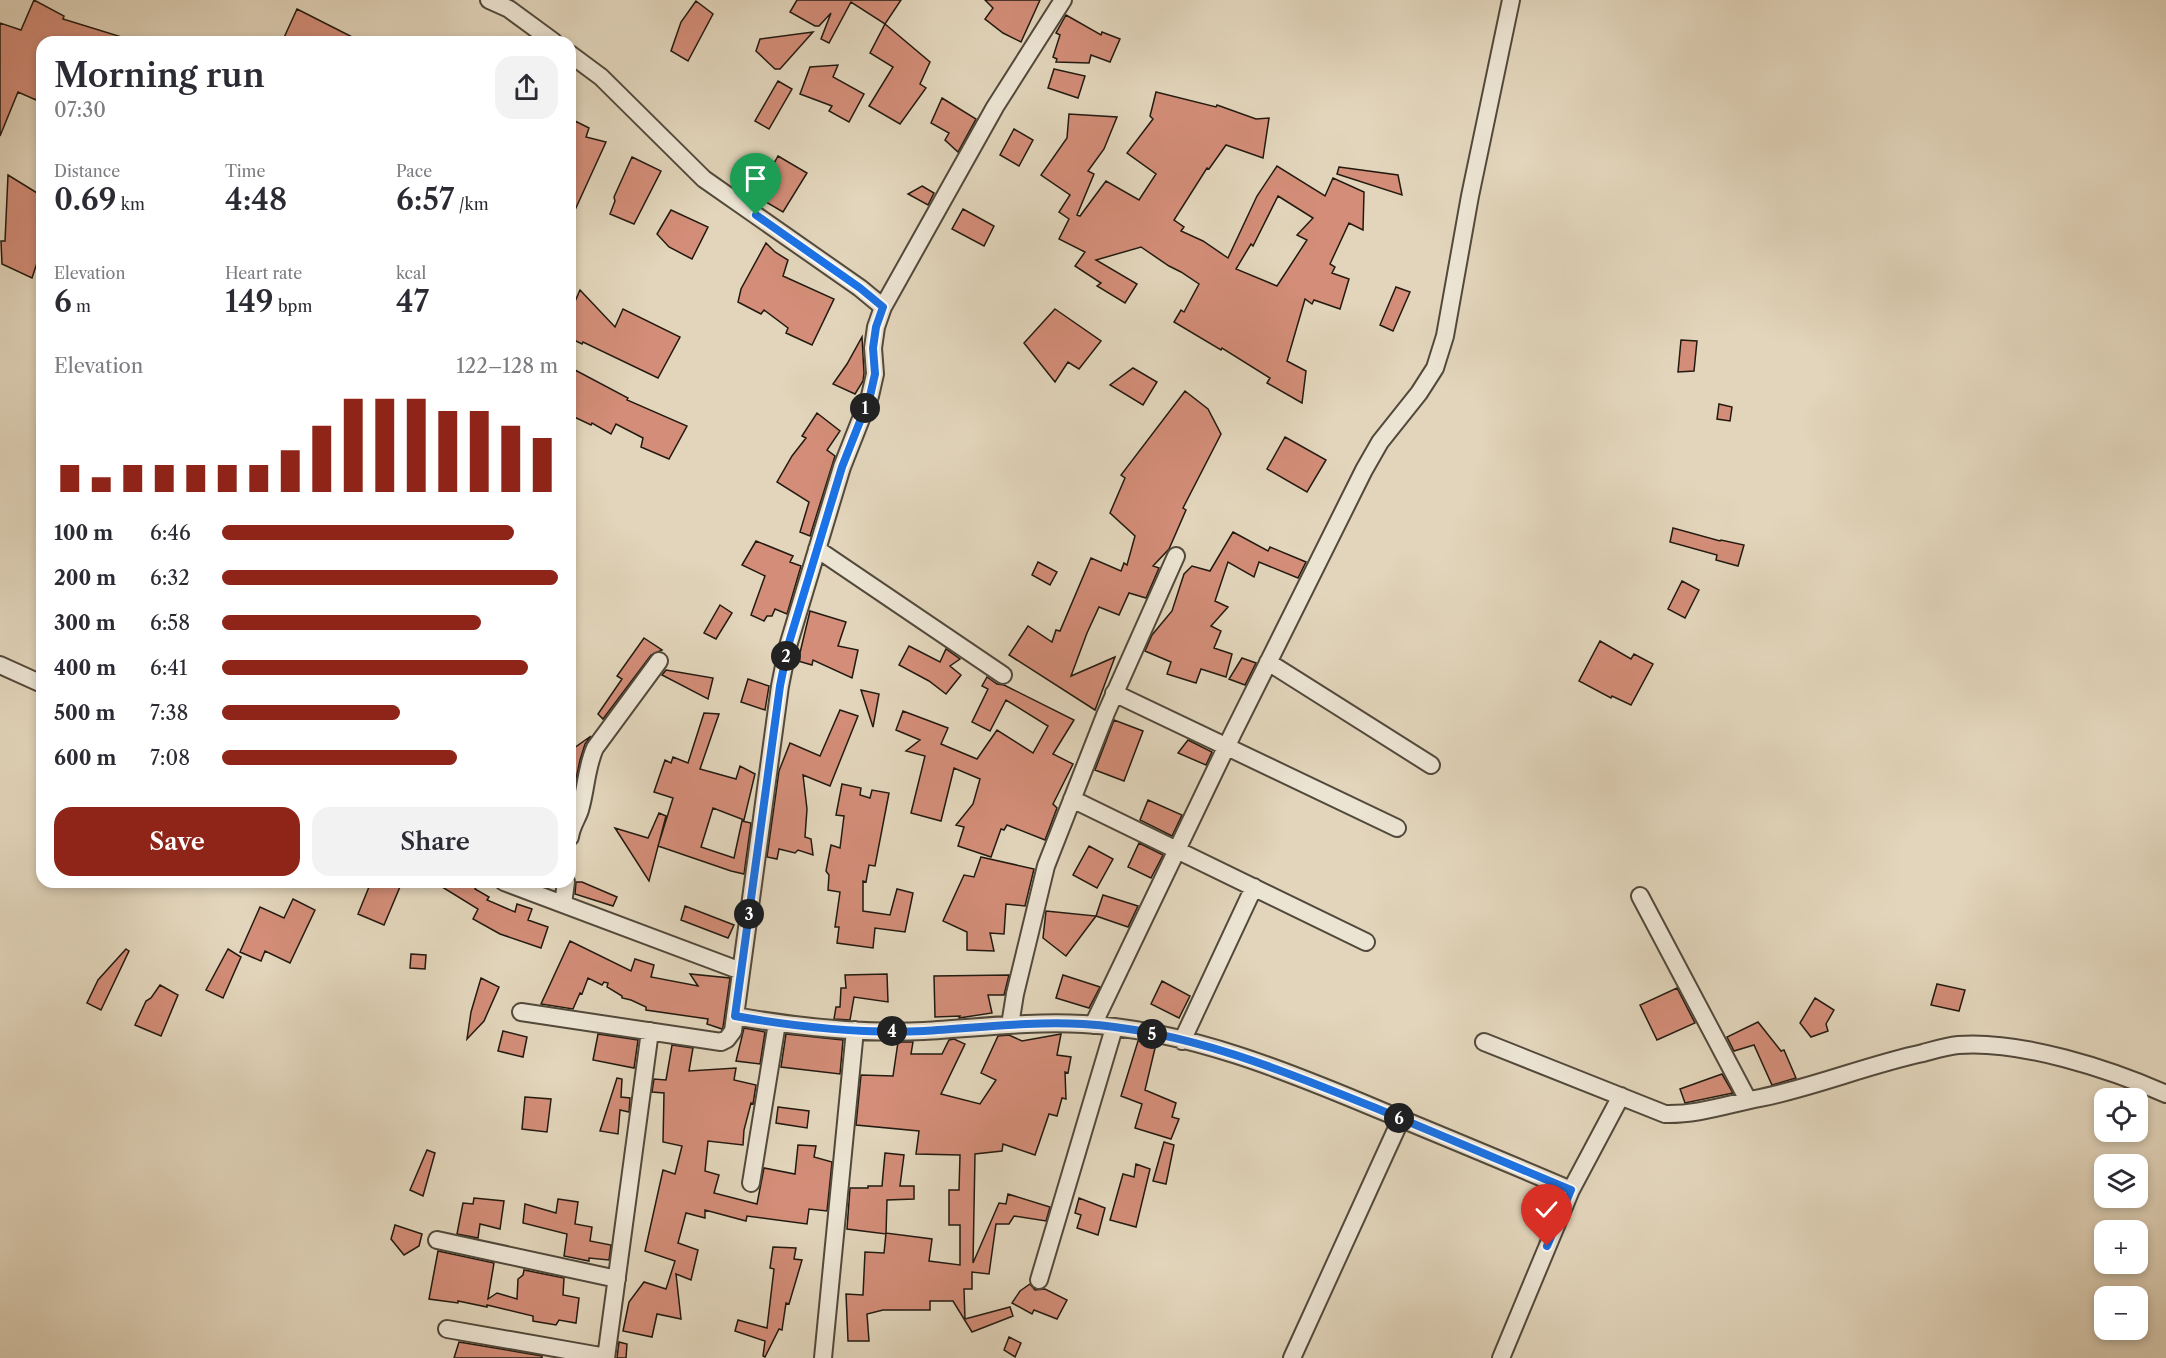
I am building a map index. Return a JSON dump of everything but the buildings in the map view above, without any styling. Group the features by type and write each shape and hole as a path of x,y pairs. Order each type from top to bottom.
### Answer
{"street":[{"path":"489,0 509,9 546,36"},
{"path":"521,1012 721,1042 727,1039 733,1031 780,686 788,646 842,467 870,396 875,374 873,348 876,327 883,307 995,107 1063,0"},
{"path":"1093,1025 1226,747 1380,441 1419,393 1435,368 1445,336 1470,196 1511,0"},
{"path":"576,58 601,77 704,179 860,288 883,307"},
{"path":"817,549 1003,675"},
{"path":"1010,1025 1046,866 1114,693 1176,555"},
{"path":"576,818 580,810 594,748 659,661"},
{"path":"1268,662 1431,765"},
{"path":"0,665 36,681"},
{"path":"1114,693 1397,828"},
{"path":"1072,798 1366,942"},
{"path":"520,888 741,971"},
{"path":"563,904 565,888"},
{"path":"1182,1041 1254,888"},
{"path":"1640,896 1748,1100"},
{"path":"735,1016 777,1023 855,1030 924,1031 1010,1025 1093,1025 1182,1041 1231,1053 1291,1073 1571,1190"},
{"path":"751,1183 777,1023"},
{"path":"1039,1280 1114,1028"},
{"path":"823,1358 855,1030"},
{"path":"447,1329 606,1358 650,1031"},
{"path":"1484,1042 1665,1114 1686,1115 1809,1086 1901,1058 1958,1045 1995,1045 2036,1052 2102,1068 2166,1094"},
{"path":"1500,1358 1571,1190 1621,1096"},
{"path":"1292,1358 1401,1119"},
{"path":"437,1240 617,1279"}],"route":[{"path":"756,215 860,288 883,307 876,327 873,348 875,374 870,396 842,467 788,646 780,686 735,1016 797,1026 861,1031 924,1031 984,1025 1083,1024 1167,1037 1231,1053 1291,1073 1571,1190 1547,1246"}]}
